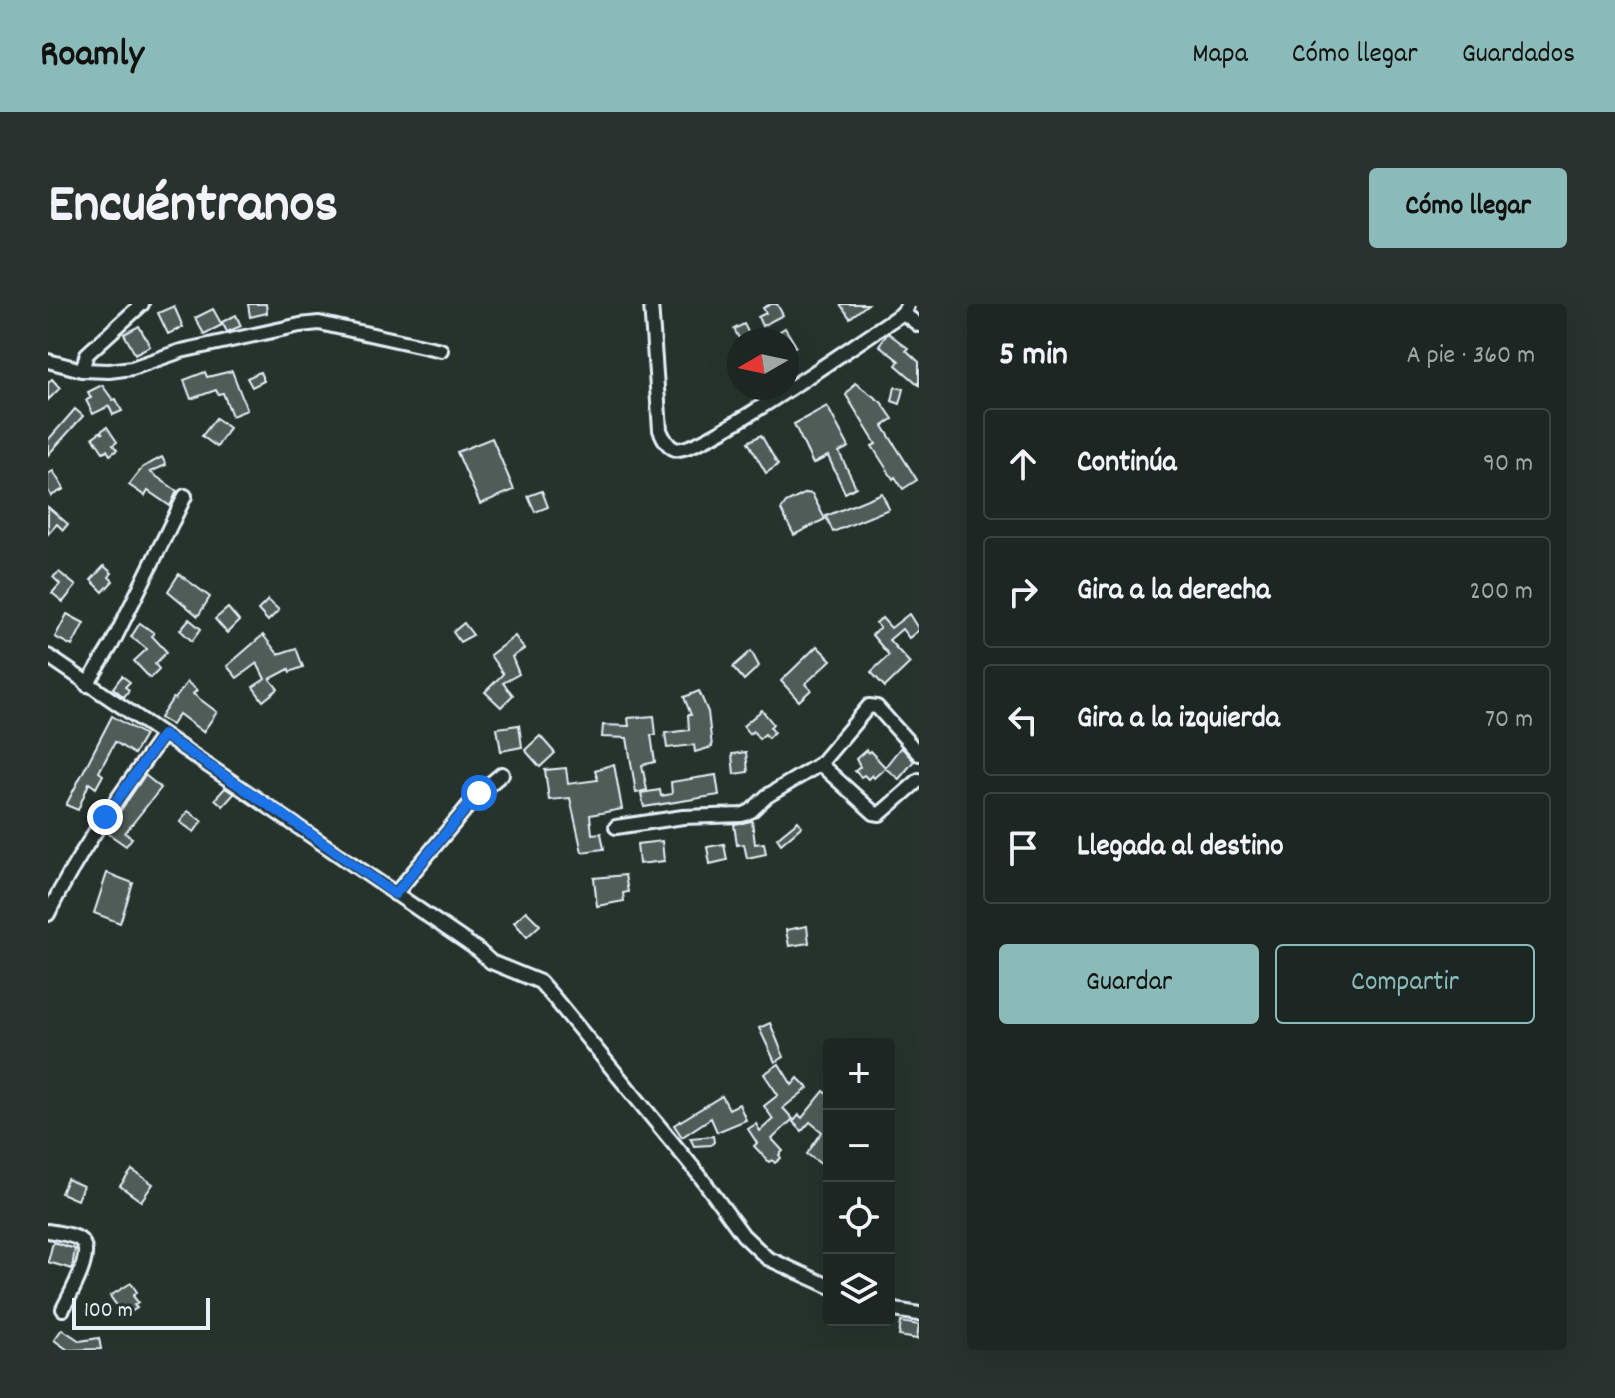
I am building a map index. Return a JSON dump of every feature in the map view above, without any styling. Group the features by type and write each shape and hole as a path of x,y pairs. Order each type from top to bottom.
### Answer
{"street":[{"path":"82,370 87,354 142,304"},
{"path":"651,304 660,430 666,442 675,449 689,448 723,431 905,308 919,325"},
{"path":"48,361 82,370 132,368 181,351 319,323 441,350"},
{"path":"87,685 112,644 185,496"},
{"path":"48,656 285,816 491,962 540,982 700,1176 743,1235 767,1258 823,1283"},
{"path":"616,827 683,817 742,815 751,811 767,796 820,764 869,706 877,707 919,754"},
{"path":"48,914 59,890 105,817 163,735"},
{"path":"820,764 874,813 880,814 919,780"},
{"path":"395,894 479,793 502,774"},
{"path":"48,1231 75,1237 85,1248 85,1257 63,1309"},
{"path":"895,1310 919,1314"}],"building":[{"path":"248,304 266,304 267,313 250,317"},
{"path":"777,304 783,315 762,326 758,317 766,313 763,308"},
{"path":"840,304 868,304 850,318"},
{"path":"174,306 183,327 168,334 158,313"},
{"path":"213,309 222,325 204,334 195,318"},
{"path":"236,315 241,326 227,332 222,322"},
{"path":"139,326 150,346 135,354 124,334"},
{"path":"888,333 908,348 906,350 919,362 919,385 896,365 899,361 879,345"},
{"path":"232,371 247,410 232,416 223,393 218,394 216,390 191,399 184,380 205,372 207,377"},
{"path":"260,372 264,381 252,387 247,378"},
{"path":"52,379 60,388 48,400 48,383"},
{"path":"855,383 881,402 893,419 883,426 917,480 903,489 872,446 876,444 846,395"},
{"path":"102,385 113,400 116,399 122,411 113,415 109,406 93,414 86,400 91,398 88,392"},
{"path":"895,387 904,389 900,404 892,401"},
{"path":"827,406 849,447 839,452 856,487 845,493 828,456 813,464 794,424"},
{"path":"75,409 83,416 48,455 48,440"},
{"path":"216,418 229,428 217,447 202,436"},
{"path":"107,427 117,442 113,445 117,450 110,455 107,450 103,452 93,437 100,432 103,434 101,431"},
{"path":"761,435 778,465 766,473 748,442"},
{"path":"492,438 514,490 480,504 457,452"},
{"path":"162,457 166,465 150,472 177,491 170,506 148,491 145,496 129,485 143,467"},
{"path":"53,471 64,489 51,496 48,474"},
{"path":"542,491 548,507 535,512 528,496"},
{"path":"806,493 812,494 825,519 794,535 781,510 786,503"},
{"path":"882,493 889,509 833,532 826,516"},
{"path":"48,507 68,524 63,530 57,524 48,534"},
{"path":"104,566 112,573 109,577 113,581 103,592 91,580"},
{"path":"59,572 76,586 63,602 52,593 60,584 53,577"},
{"path":"179,574 210,597 198,616 168,591"},
{"path":"268,600 279,610 268,621 258,610"},
{"path":"228,608 239,621 227,633 215,619"},
{"path":"67,614 84,623 72,646 55,637"},
{"path":"909,614 919,630 909,638 902,629 889,640 910,663 885,687 871,672 889,655 872,635 880,628 876,623 882,618 891,628"},
{"path":"189,619 201,629 192,641 180,630"},
{"path":"140,623 154,633 152,636 167,652 155,664 159,669 150,678 134,661 147,649 131,637"},
{"path":"464,623 473,635 460,642 453,632"},
{"path":"263,635 278,654 296,648 303,667 290,672 289,669 270,679 278,689 263,701 253,687 265,679 257,663 237,678 227,666"},
{"path":"515,636 524,649 512,657 519,674 503,683 513,695 501,707 485,692 503,674 490,655"},
{"path":"817,646 831,660 805,684 811,690 799,701 781,681"},
{"path":"751,651 759,666 744,680 733,667"},
{"path":"122,676 130,682 125,687 129,690 124,697 113,688"},
{"path":"187,682 197,690 193,694 217,712 203,732 179,714 172,725 160,718"},
{"path":"699,691 708,712 712,747 695,752 694,745 667,748 665,733 689,730 688,715 691,715 684,697"},
{"path":"762,710 773,724 770,727 774,732 768,738 765,734 759,739 753,731 749,734 743,726"},
{"path":"112,716 145,735 134,754 115,742 99,772 103,775 96,788 89,783 78,810 66,805"},
{"path":"654,716 656,735 651,735 655,762 642,765 647,790 636,793 627,738 602,737 603,725 629,726 628,718"},
{"path":"519,725 522,747 501,751 497,728"},
{"path":"540,736 555,753 540,767 525,750"},
{"path":"901,747 914,761 899,779 885,768 874,778 872,775 868,779 855,771 860,767 856,759 866,750 885,767"},
{"path":"746,752 748,772 734,774 732,754"},
{"path":"614,764 622,809 590,815 592,834 601,833 604,849 582,852 570,798 549,800 545,770 566,768 568,784 598,780 595,770"},
{"path":"145,775 161,788 125,833 132,838 126,846 106,832"},
{"path":"716,775 719,795 644,807 641,793 660,790 661,796 672,794 671,782"},
{"path":"225,788 234,794 223,806 215,799"},
{"path":"188,811 202,821 194,832 180,822"},
{"path":"752,821 755,844 764,843 766,854 747,858 744,844 737,845 734,824"},
{"path":"798,821 802,826 781,844 777,838"},
{"path":"662,841 664,861 639,864 637,844"},
{"path":"724,844 727,860 710,864 707,847"},
{"path":"107,873 133,883 120,923 94,913"},
{"path":"625,875 628,892 623,893 624,901 597,906 594,878"},
{"path":"526,911 540,925 527,937 514,922"},
{"path":"807,926 809,943 789,946 786,930"},
{"path":"770,1023 784,1057 775,1062 759,1028"},
{"path":"779,1064 792,1085 798,1078 808,1088 783,1108 793,1119 772,1139 783,1151 775,1163 772,1160 769,1162 754,1146 757,1143 748,1129 756,1124 760,1131 773,1119 764,1106 778,1095 764,1074"},
{"path":"823,1092 823,1161 821,1164 807,1154 822,1132 810,1122 802,1131 793,1122 799,1115 802,1118"},
{"path":"722,1096 729,1109 739,1104 746,1120 717,1132 711,1118 682,1137 674,1125"},
{"path":"713,1136 711,1145 694,1146 690,1138"},
{"path":"132,1170 153,1184 141,1201 120,1186"},
{"path":"67,1179 83,1186 77,1200 61,1193"},
{"path":"53,1242 75,1249 72,1269 48,1262"},
{"path":"131,1283 137,1292 133,1296 138,1302 134,1305 137,1308 123,1314 110,1296"},
{"path":"901,1322 919,1325 917,1339 899,1336"},
{"path":"62,1329 80,1341 99,1338 101,1349 68,1350 54,1340"}],"route":[{"path":"105,817 163,735 395,894 479,793"}]}
